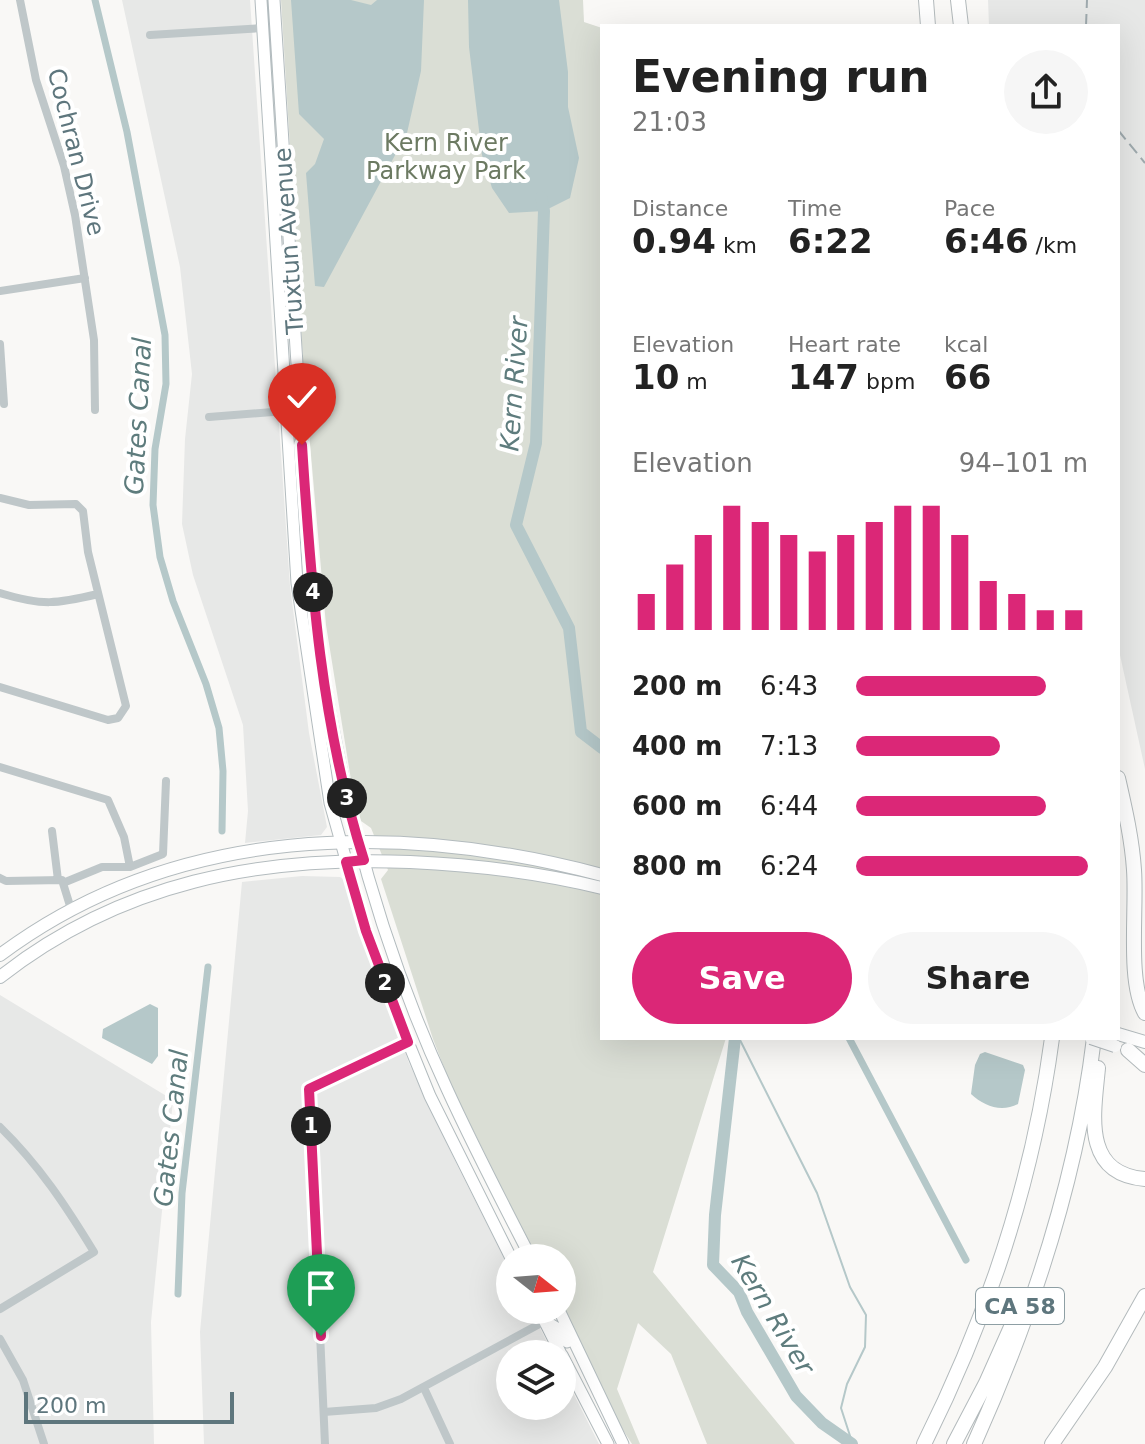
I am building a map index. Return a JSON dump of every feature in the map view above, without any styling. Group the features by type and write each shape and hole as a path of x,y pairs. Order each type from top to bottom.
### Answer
{"highway":[{"path":"926,0 928,24"},
{"path":"958,0 961,24"},
{"path":"1120,787 1134,871 1136,990 1145,1013"},
{"path":"922,1443 953,1385 999,1266 1018,1205 1039,1116 1050,1040"},
{"path":"974,1444 1005,1371 1057,1222 1071,1162 1092,1040"},
{"path":"1101,1040 1093,1123 1095,1142 1117,1170 1145,1179"},
{"path":"1120,1043 1145,1065"},
{"name":"CA 58","path":"954,1444 1013,1323 1047,1236 1071,1162"},
{"path":"1052,1444 1105,1367 1145,1296"}],"main road":[{"name":"Truxtun Avenue","path":"261,0 295,555 304,638 330,803 366,931 408,1042 430,1096 504,1244"},
{"name":"Truxtun Avenue","path":"273,0 302,445 318,636 336,745 358,842 397,964 447,1088 524,1244"},
{"path":"273,0 263,28 270,37 279,89"},
{"path":"285,411 292,416 302,445"},
{"path":"0,955 71,909 146,876 262,849 358,842 469,847 514,854 600,875"},
{"path":"206,878 213,866 239,853"},
{"path":"0,977 45,944 128,902 206,878 290,865 364,860 517,870 600,888"},
{"path":"45,944 69,917 71,909"},
{"path":"1120,1043 1145,1042"},
{"path":"1120,1043 1145,1055"},
{"path":"554,1324 587,1372"},
{"path":"565,1324 620,1444"},
{"path":"576,1382 608,1444"},
{"path":"599,1427 620,1444"}],"street":[{"name":"Cochran Drive","path":"20,0 36,80 70,191 96,361 95,410"},
{"path":"150,35 263,28"},
{"path":"0,291 85,278"},
{"path":"0,344 4,404"},
{"path":"209,417 285,411"},
{"path":"0,498 29,505 76,504 81,507 85,516 88,552 125,701 121,716 108,720 0,687"},
{"path":"0,593 41,604 98,594"},
{"path":"0,767 108,800 124,837 130,867"},
{"path":"3,879 60,882 102,867 130,867 163,854 166,781"},
{"path":"52,831 60,882 71,909"},
{"path":"325,1444 309,1089 408,1042"},
{"path":"0,1127 51,1183 94,1252 0,1309"},
{"path":"324,1412 376,1408 424,1388 527,1324"},
{"path":"0,1339 23,1380 44,1444"},
{"path":"424,1388 450,1444"}],"shaded area":[{"path":"122,0 250,0 290,586 309,733 327,827 321,835 245,843 248,811 243,725 193,575 182,524 185,439 192,374 180,267"},
{"path":"291,0 351,0 371,5 377,0 424,0 421,71 407,133 324,287 315,286 306,173 315,164 324,139 299,114"},
{"path":"468,0 559,0 568,72 568,107 579,158 570,198 544,211 509,213 492,188 482,155 469,47"},
{"path":"988,0 1145,0 1145,769 1120,655 1120,24 989,24"},
{"path":"302,876 340,877 346,881 409,1063 497,1244 496,1324 538,1324 546,1340 496,1340 496,1420 576,1420 576,1399 599,1444 204,1444 200,1332 242,882"},
{"path":"0,995 173,1100 151,1322 154,1444 0,1444"},
{"path":"150,1004 158,1008 158,1056 152,1064 102,1038 103,1029"},
{"path":"985,1052 1023,1065 1025,1070 1018,1104 1005,1108 993,1107 971,1094 975,1065 980,1054"}],"green space":[{"name":"Kern River Parkway Park","path":"281,0 583,0 584,22 600,27 600,1040 725,1040 653,1272 795,1444 707,1444 671,1354 638,1323 617,1389 640,1444 632,1444 609,1408 569,1324 576,1324 576,1244 529,1244 450,1083 433,1039 381,879 388,870 371,828 361,821 352,786 326,625 304,376"}],"waterway":[{"name":"Gates Canal","path":"95,0 127,132 165,335 166,384 155,449 153,505 160,557 219,728 223,771 222,831"},
{"name":"Kern River","path":"541,197 544,211 536,443 516,525 569,628 581,732 600,746"},
{"name":"Gates Canal","path":"178,1294 182,1193 208,967"},
{"name":"Kern River","path":"735,1040 715,1215 713,1265 739,1292 747,1312 796,1396 822,1423 852,1444"},
{"path":"740,1040 817,1193 850,1287 866,1315 865,1347 847,1384 841,1408 852,1442"},
{"path":"850,1040 966,1260"}],"railway":[{"path":"1086,24 1087,0"},
{"path":"1120,132 1145,163"}],"route":[{"path":"302,445 309,554 326,691 364,860 346,862 366,931 408,1042 309,1089 321,1336"}]}
